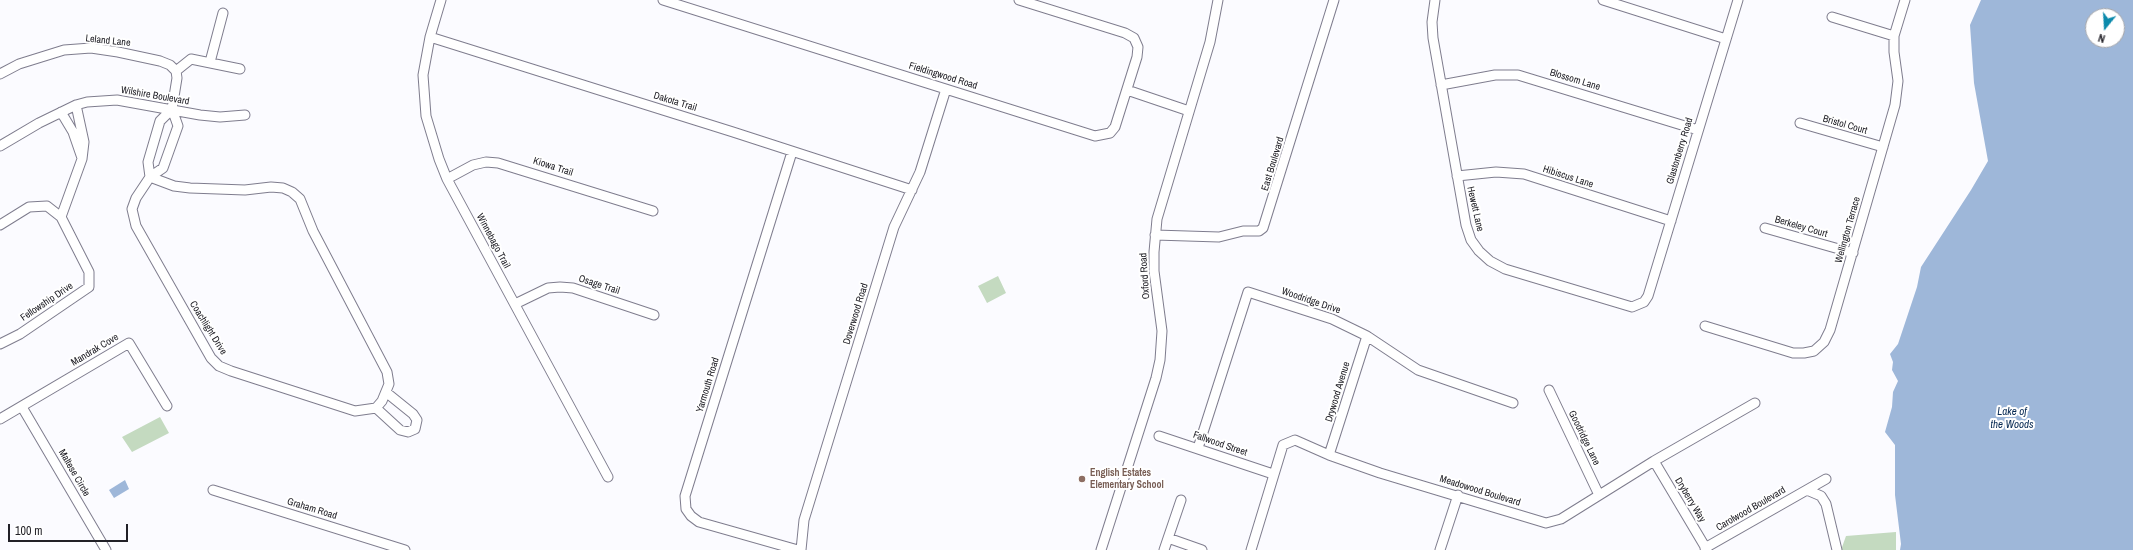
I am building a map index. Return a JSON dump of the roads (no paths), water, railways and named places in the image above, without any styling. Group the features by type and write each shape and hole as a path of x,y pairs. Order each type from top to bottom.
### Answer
{"street":[{"name":"Winnebago Trail","path":"442,0 430,37 423,74 426,116 436,152 447,179 608,477"},
{"name":"Fieldingwood Road","path":"664,0 1101,136 1110,133 1115,127 1137,57 1138,47 1134,38 1125,33 1019,0"},
{"name":"Oxford Road","path":"1101,550 1156,378 1160,360 1162,331 1154,271 1155,235 1162,202 1188,111 1210,42 1218,0"},
{"name":"East Boulevard","path":"1155,235 1219,237 1243,231 1259,231 1263,228 1334,0"},
{"name":"Hewett Lane","path":"1435,0 1432,14 1432,30 1466,225 1471,240 1479,251 1490,261 1505,269 1624,306 1632,307 1639,305"},
{"path":"1603,0 1726,39"},
{"name":"Glastonberry Road","path":"1639,305 1644,302 1648,296 1738,0"},
{"name":"Wellington Terrace","path":"1705,326 1793,353 1804,354 1814,350 1824,342 1830,330 1895,105 1898,81 1894,52 1894,36 1905,0"},
{"path":"210,62 223,12"},
{"path":"1832,17 1894,36"},
{"name":"Dakota Trail","path":"430,37 912,190"},
{"name":"Leland Lane","path":"0,74 19,64 43,55 64,50 91,48 160,61 170,65 176,72"},
{"path":"240,69 191,59 176,72 177,78 172,109 160,121 148,162 150,177 174,186 190,188 245,190 271,187 282,188 292,192 300,199 313,231 388,372 390,384 387,393 376,408 400,430 408,432 415,429 417,420 413,414 387,393"},
{"name":"Blossom Lane","path":"1441,85 1495,75 1518,75 1698,130"},
{"name":"Doverwood Road","path":"801,550 804,520 894,227 920,172 946,89"},
{"path":"1127,90 1188,111"},
{"name":"Wilshire Boulevard","path":"0,146 61,112 87,102 117,100 207,116 245,115"},
{"path":"0,225 29,206 47,206 61,217 82,159 84,142 76,105"},
{"name":"Coachlight Drive","path":"172,109 178,126 164,168 150,177 136,198 132,209 136,226 211,358 219,366 231,371 354,411 376,408"},
{"path":"61,112 72,132 82,159"},
{"name":"Bristol Court","path":"1800,123 1883,147"},
{"name":"Yarmouth Road","path":"792,152 686,496 686,509 691,516 699,522 798,550"},
{"name":"Kiowa Trail","path":"447,179 473,165 486,162 498,163 653,211"},
{"name":"Hibiscus Lane","path":"1457,176 1496,172 1524,174 1671,221"},
{"name":"Fellowship Drive","path":"0,344 20,334 89,287 89,272 61,217"},
{"name":"Berkeley Court","path":"1765,228 1853,253"},
{"name":"Osage Trail","path":"514,304 548,288 560,286 573,288 654,315"},
{"name":"Woodridge Drive","path":"1198,448 1248,292 1332,319 1367,336 1418,370 1513,403"},
{"name":"Drywood Avenue","path":"1329,455 1367,336"},
{"name":"Mandrak Cove","path":"22,407 129,344 167,406"},
{"name":"Goodridge Lane","path":"1549,390 1599,495"},
{"name":"Meadowood Boulevard","path":"1251,550 1283,445 1295,440 1329,455 1380,473 1458,495 1546,524 1561,519 1654,461 1755,403"},
{"path":"0,419 22,407"},
{"name":"Maltese Circle","path":"22,407 106,550"},
{"name":"Fallwood Street","path":"1159,436 1273,474"},
{"name":"Dryberry Way","path":"1654,461 1706,549"},
{"name":"Carolwood Boulevard","path":"1706,549 1826,479"},
{"name":"Graham Road","path":"213,490 404,550"},
{"path":"1807,490 1821,496 1826,504 1837,550"},
{"path":"1440,550 1458,495"},
{"path":"1164,550 1181,500"},
{"path":"1168,538 1202,550"}],"water":[{"name":"Lake of the Woods","path":"1981,0 2133,0 2133,550 1900,550 1901,544 1895,495 1895,445 1885,432 1892,407 1893,392 1898,381 1892,370 1893,362 1890,354 1898,344 1917,287 1921,267 1988,161 1974,83 1970,25"},
{"path":"125,480 129,489 114,498 109,490"}],"place":[{"name":"English Estates Elementary School","path":"1082,479"}]}
